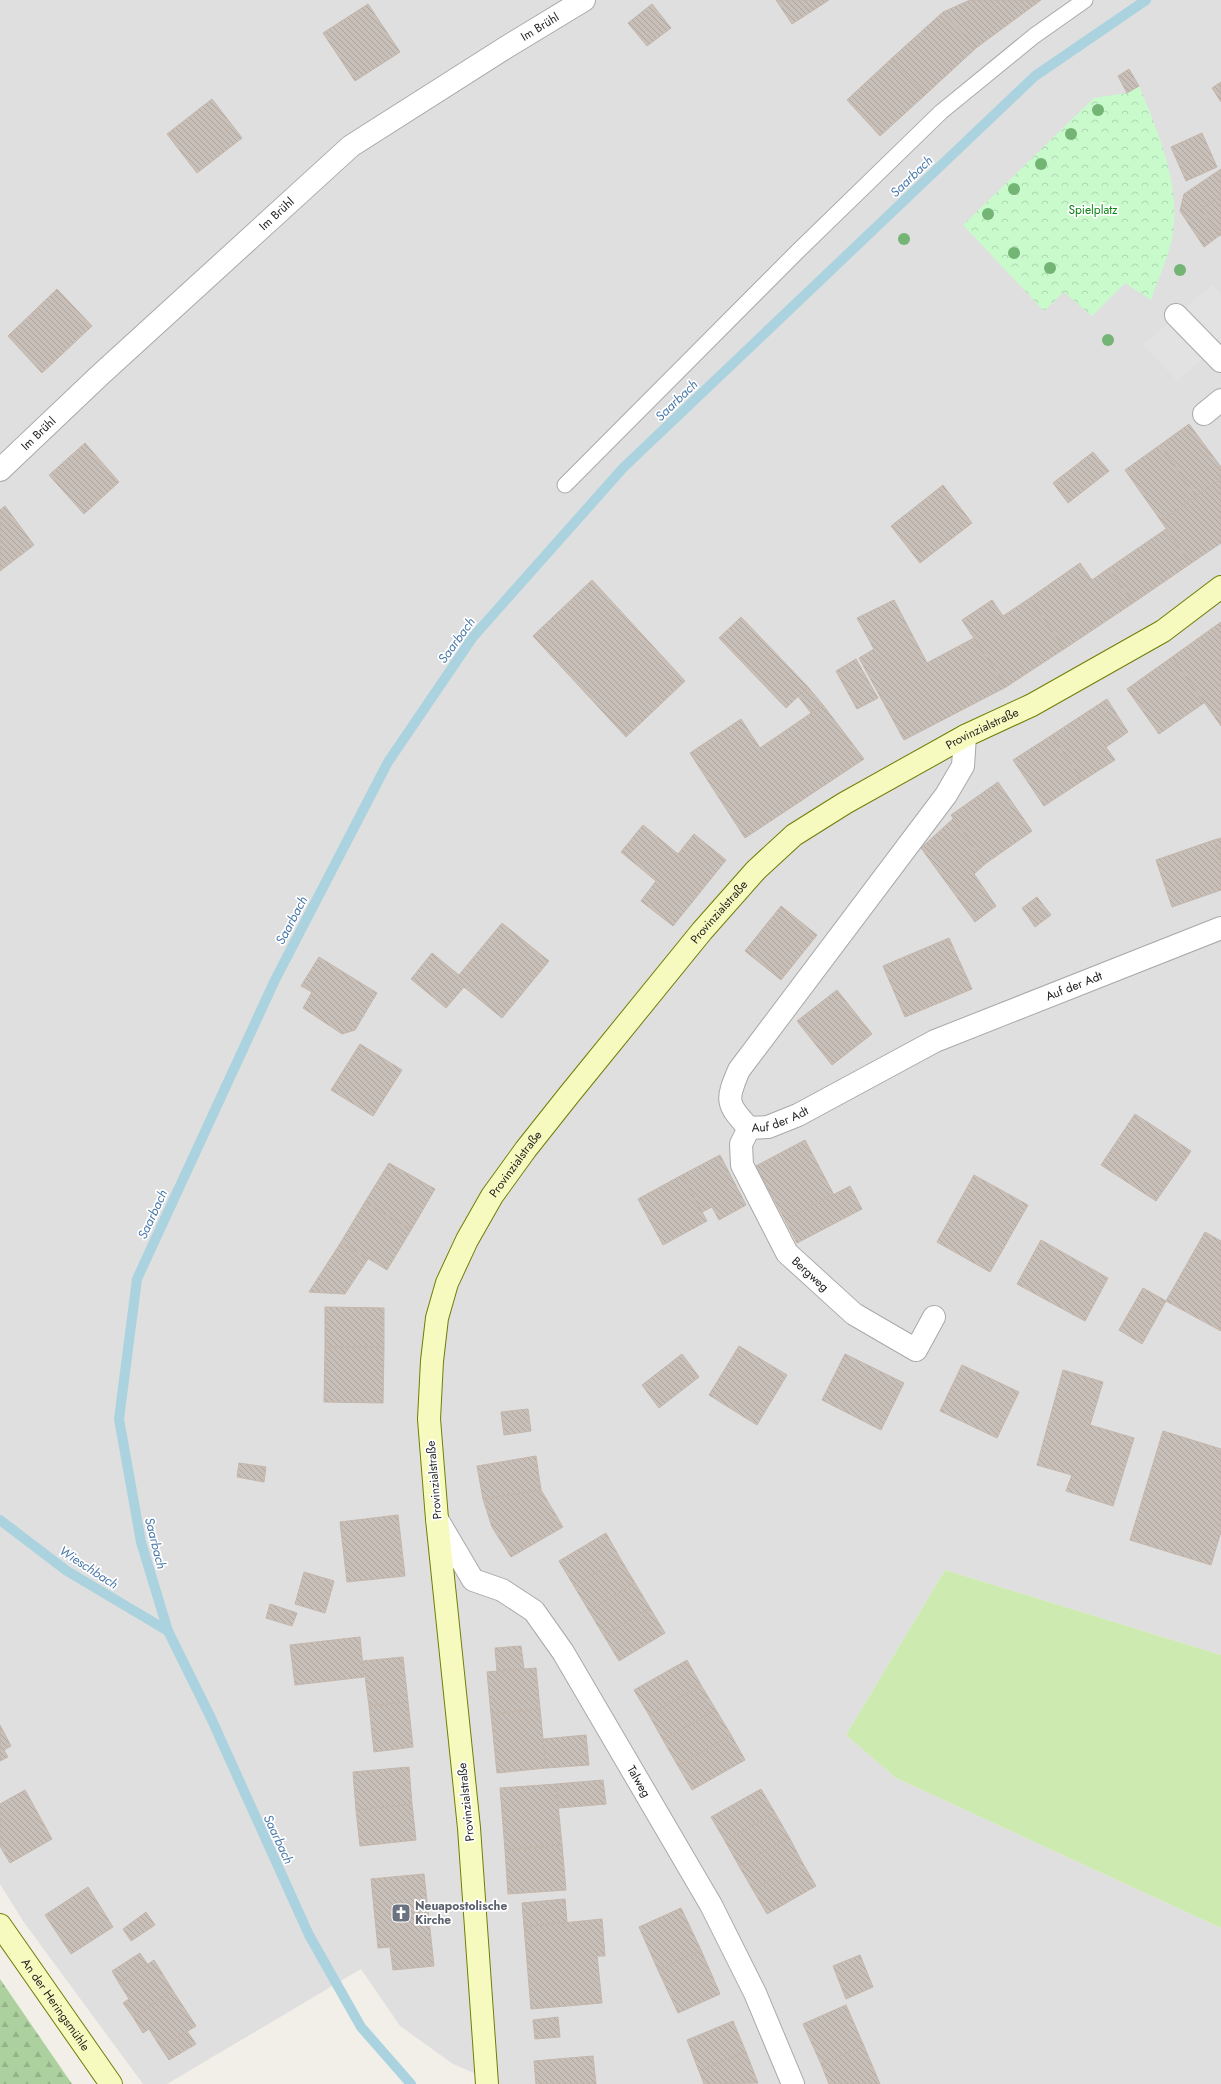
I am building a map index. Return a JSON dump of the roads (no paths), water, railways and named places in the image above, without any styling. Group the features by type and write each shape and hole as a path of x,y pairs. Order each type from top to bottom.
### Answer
{"main road":[{"name":"Provinzialstraße","path":"487,2076 469,1828 437,1518 429,1419 432,1362 437,1318 447,1283 467,1240 492,1196 526,1149 702,930 756,870 794,835 845,804 965,736 1032,705 1163,632 1221,587"},
{"name":"An der Heringsmühle","path":"0,1925 112,2084"}],"street":[{"name":"Im Brühl","path":"0,470 100,375 351,146 505,48 584,0"},
{"path":"1176,315 1221,361"},
{"path":"1204,414 1221,400"},
{"name":"Auf der Adt","path":"965,736 962,766 946,795 739,1070 729,1092 733,1112 749,1128 768,1127 798,1114 935,1041 1221,928"},
{"name":"Bergweg","path":"749,1128 741,1144 742,1165 787,1253 854,1314 916,1350 934,1317"},
{"name":"Talweg","path":"437,1518 473,1580 502,1590 534,1611 563,1652 710,1905 755,1993 793,2084"}],"lane":[{"path":"565,485 798,251 941,112 1034,36 1085,0"}],"waterway":[{"name":"Saarbach","path":"411,2084 361,2027 309,1935 211,1718 168,1631 141,1542 119,1419 137,1279 275,980 388,762 473,637 623,468 1035,76 1146,0"},
{"name":"Wieschbach","path":"0,1520 67,1571 168,1631"}],"place":[{"name":"Neuapostolische Kirche","path":"401,1913"}],"park label":[{"name":"Spielplatz","path":"1093,210"}]}
